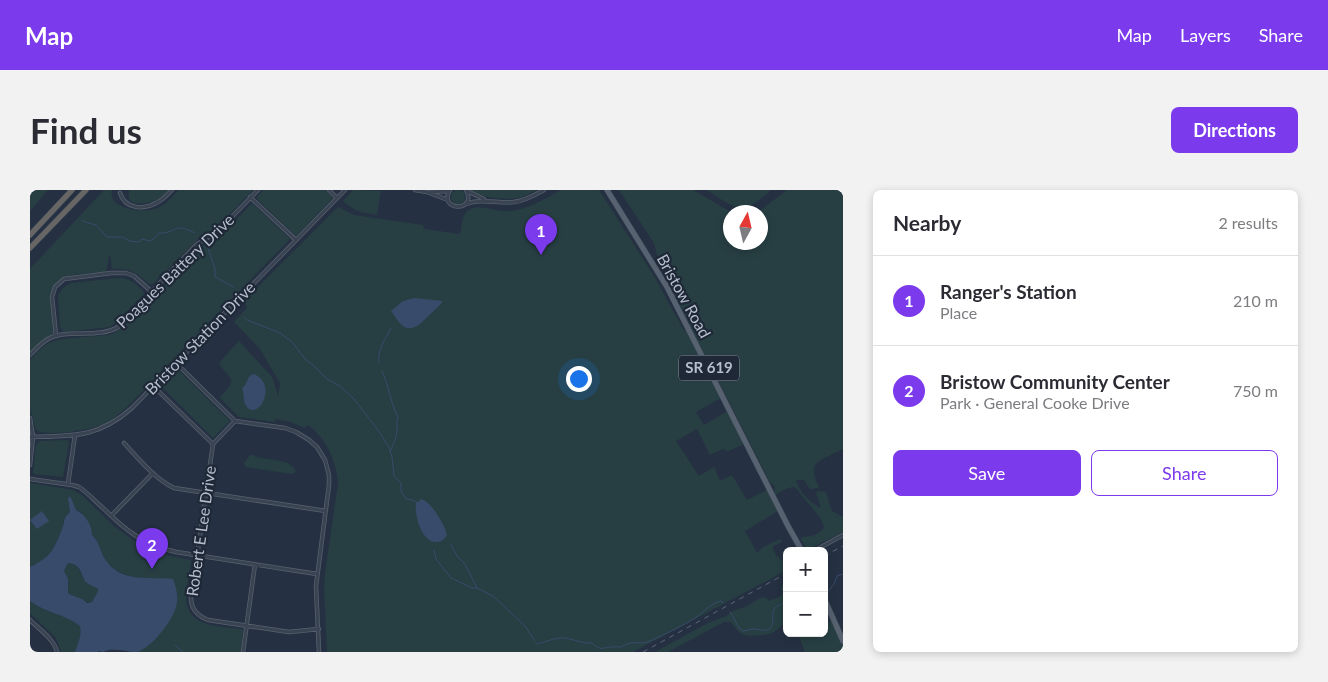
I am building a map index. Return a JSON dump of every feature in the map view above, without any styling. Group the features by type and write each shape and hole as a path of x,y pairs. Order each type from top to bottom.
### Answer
{"highway":[{"path":"30,234 72,190"},
{"path":"30,248 86,190"}],"main road":[{"name":"Bristow Road","path":"607,190 667,287 800,547"},
{"path":"828,607 843,641"}],"street":[{"path":"120,193 122,200 130,205 139,207 155,204 172,190"},
{"name":"Poagues Battery Drive","path":"30,355 46,340 56,336 110,331 118,327 196,245 218,231 258,190"},
{"path":"330,190 337,198"},
{"name":"Bristow Station Drive","path":"32,437 90,433 115,422 132,408 345,190"},
{"path":"415,190 427,192 448,200 456,207 471,202 515,202 544,190"},
{"path":"427,192 450,190 448,200"},
{"path":"466,191 487,201"},
{"path":"466,191 468,198 466,204"},
{"path":"250,197 296,240"},
{"path":"56,336 52,293 56,285 64,280 103,274 126,273 134,276 152,292"},
{"path":"176,363 235,421 291,430 305,437 313,444 325,460 329,475 329,485 317,574 316,599 319,652"},
{"path":"153,386 213,444"},
{"path":"30,418 32,437 30,465"},
{"name":"Robert E Lee Drive","path":"235,421 213,444 190,602 194,610 208,620 289,632 319,629"},
{"path":"68,484 74,435"},
{"path":"124,443 162,481 174,488 326,511"},
{"path":"111,516 154,473"},
{"path":"30,478 68,484 83,490 129,532 151,545 197,555 317,574"},
{"path":"821,547 843,535"},
{"path":"243,652 255,564"},
{"path":"30,620 52,641 57,652"}],"green space":[{"path":"30,190 48,190 30,211"},
{"path":"104,190 112,190 115,202 120,205 135,210 150,210 162,206 179,190 253,190 216,228 198,239 153,284 149,284 140,276 124,269 112,269 110,254 105,272 74,275 60,281 51,294 53,333 30,352 30,269"},
{"path":"129,190 169,190 158,199 141,204 131,201"},
{"path":"263,190 325,190 332,199 295,235 258,200 257,197"},
{"path":"353,190 381,191 377,215 358,211 343,201"},
{"path":"455,190 461,190 465,197 461,204 455,204 451,200 451,194"},
{"path":"471,190 537,190 522,197 510,199 489,197"},
{"path":"561,190 599,190 654,276 683,329 689,335 721,398 696,412 704,425 728,411 744,444 727,452 723,449 710,455 697,429 676,441 699,476 714,467 720,481 732,475 747,500 767,490 778,511 745,531 757,553 763,547 780,539 782,542 772,547 776,555 783,561 783,572 633,652 327,652 324,587 338,484 335,467 325,444 308,425 305,428 287,421 275,419 275,422 239,417 220,398 230,386 231,379 219,363 239,341 271,376 278,397 280,383 260,349 234,322 247,308 244,301 338,207 354,215 423,225 424,229 460,234 464,215 472,208 480,207 500,211 516,210"},
{"path":"619,190 693,190 723,207 723,250 768,250 767,205 787,190 843,190 843,449 815,465 814,474 819,486 818,488 810,489 804,480 796,480 806,497 821,508 816,493 818,491 826,492 832,511 843,517 843,532 813,547 805,547 801,539 802,537 809,537 820,532 824,527 821,519 795,487 788,488 775,495 775,486 770,482 661,269 654,243"},
{"path":"707,190 771,190 752,205 732,205"},
{"path":"252,203 290,239 127,407 115,417 101,425 78,431 49,433 36,430 30,408 30,360 37,352 48,343 57,340 108,335 122,328 201,247 222,235"},
{"path":"118,278 132,282 144,294 114,324 110,327 64,332 60,328 58,295 63,288 71,283"},
{"path":"177,369 230,421 213,438 160,385"},
{"path":"67,440 69,442 63,477 34,474 36,445 40,441"},
{"path":"250,455 285,462 290,464 296,472 292,474 246,467 244,463"},
{"path":"30,483 73,490 83,496 115,527 133,540 161,554 191,560 186,595 187,606 191,614 197,619 214,626 243,629 241,652 138,652 144,648 168,579 140,578 122,574 115,569 108,563 81,512 76,510 69,496 70,512 67,514 52,552 47,558 30,567"},
{"path":"68,563 76,566 87,583 98,589 92,602 80,600 68,593 64,571"},
{"path":"783,594 783,625 774,632 763,635 745,635 739,632 731,622 724,622 668,652 655,652 708,623 747,606 760,598 765,597 769,601"},
{"path":"30,601 80,626 80,636 75,652 61,652 56,638 30,613"},
{"path":"832,621 843,649 838,652 805,652 799,637 828,637 828,622"}],"water":[{"path":"415,298 442,301 420,324 406,328 399,323 391,311 403,301"},
{"path":"254,374 265,385 265,393 261,405 257,409 252,410 245,405 242,388 250,376"},
{"path":"69,496 76,510 87,520 91,527 92,535 111,567 127,576 173,579 177,596 176,608 168,623 156,638 137,652 115,650 75,652 80,636 80,626 30,601 30,567 43,560 54,548 65,518 70,512","holes":["68,563 79,568 87,583 98,589 92,602 87,603 68,593 68,579 64,571"]},
{"path":"421,499 429,504 444,525 447,535 441,541 432,541 427,538 420,527 416,513 416,502"},
{"path":"42,511 49,521 37,529 30,520"}],"waterway":[{"path":"82,220 96,225 107,237 123,237 129,241 139,242 142,239 150,241 159,233 169,232 178,228 195,233"},
{"path":"208,248 215,269 215,277 234,287"},
{"path":"244,317 247,320 280,333 292,342 306,360 327,379 340,386 354,399 389,447 394,476 401,483 401,491 406,499 416,502"},
{"path":"379,363 380,350 391,328"},
{"path":"382,371 398,417 394,444 390,451"},
{"path":"451,545 457,556 465,564 477,588 493,596 525,626 535,641"},
{"path":"434,550 436,559 451,578 472,588 477,588"},
{"path":"828,592 837,576 843,574"},
{"path":"536,644 560,638 592,643 602,648 621,647 629,643 647,642 690,621 714,604 721,601 723,603"},
{"path":"730,612 742,631 766,630 772,626 775,607 783,604"},
{"path":"175,645 183,652"}],"railway":[{"path":"828,554 843,546"},
{"path":"643,652 783,575"}],"place":[{"name":"Ranger's Station","path":"541,255"},
{"name":"Bristow Community Center","path":"152,569"}]}
